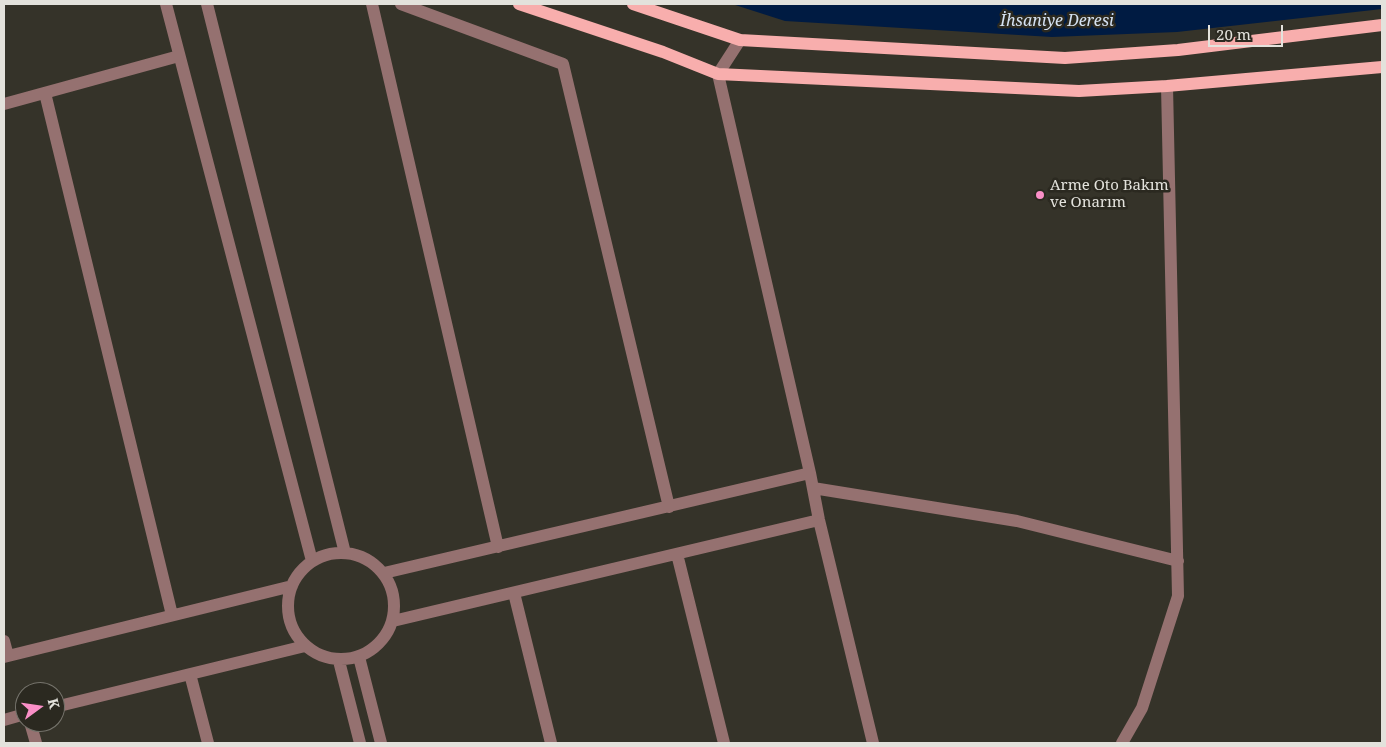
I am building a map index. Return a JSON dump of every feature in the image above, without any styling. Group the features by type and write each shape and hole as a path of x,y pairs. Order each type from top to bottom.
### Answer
{"main road":[{"path":"519,4 663,52 718,74 1079,91 1167,86 1382,67"},
{"path":"633,4 740,40 1065,58 1178,50 1382,25"}],"street":[{"path":"166,4 312,561"},
{"path":"207,4 345,553"},
{"path":"372,4 498,547"},
{"path":"401,4 562,64 668,507"},
{"path":"740,40 718,74 810,473 819,520 873,743"},
{"path":"4,104 179,56"},
{"path":"1122,743 1142,708 1178,596 1167,86"},
{"path":"45,93 172,615"},
{"path":"384,573 810,473"},
{"path":"813,488 1017,521 1178,561"},
{"path":"393,621 819,520"},
{"path":"345,553 360,556 373,563 384,573 392,588 395,604 393,621 386,636 374,649 359,657 339,660 320,656 304,646 292,628 287,607 292,586 300,572 312,561 328,554 345,553"},
{"path":"677,554 724,743"},
{"path":"4,641 6,657 292,586"},
{"path":"514,593 551,743"},
{"path":"65,705 304,646"},
{"path":"359,657 381,743"},
{"path":"339,660 360,743"},
{"path":"190,674 208,743"}],"water":[{"name":"İhsaniye Deresi","path":"732,4 1382,4 1382,9 1177,32 1052,37 785,21"}],"place":[{"name":"Arme Oto Bakım ve Onarım","path":"1040,195"}]}
